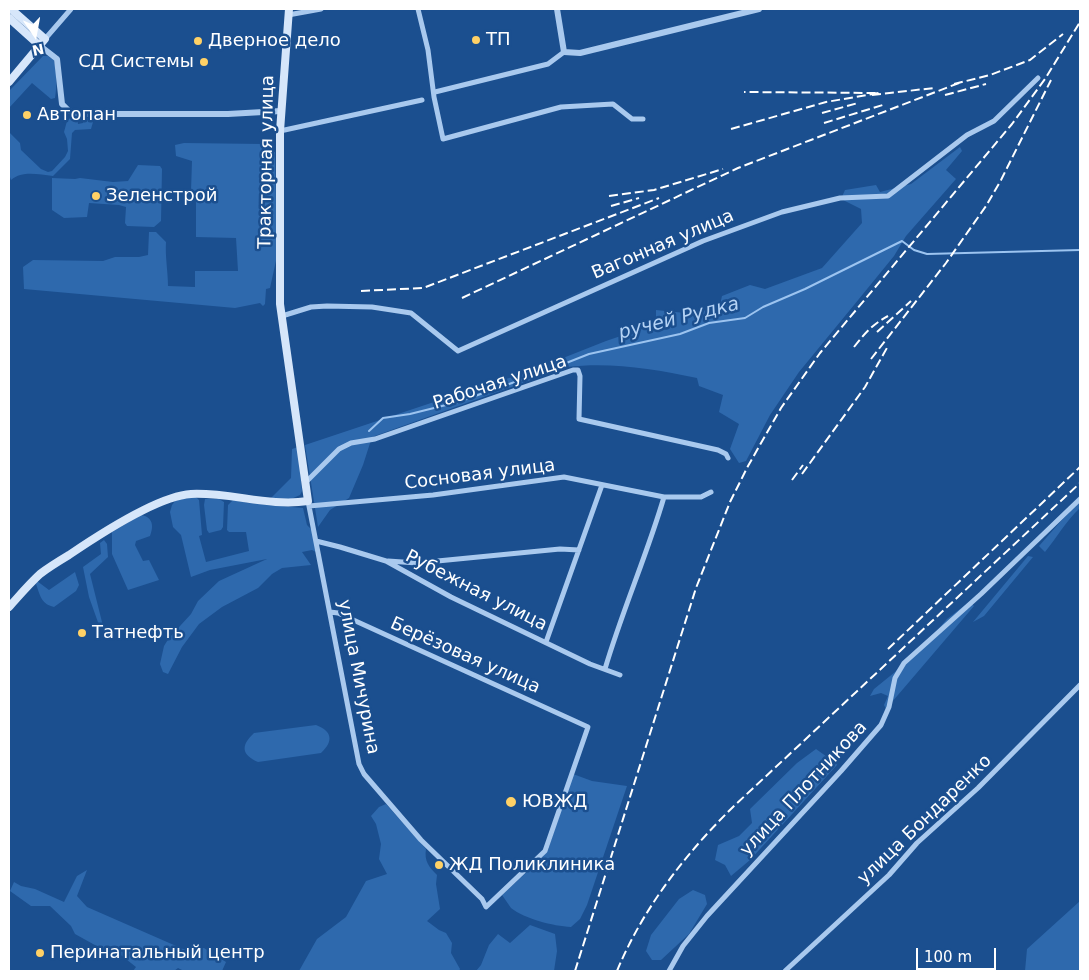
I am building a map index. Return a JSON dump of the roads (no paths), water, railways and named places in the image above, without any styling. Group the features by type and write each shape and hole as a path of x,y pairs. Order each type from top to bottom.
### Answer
{"main road":[{"path":"11,9 42,42"},
{"name":"Тракторная улица","path":"282,316 280,304 280,131 289,12"},
{"path":"9,18 42,42"},
{"path":"9,82 42,42"},
{"name":"улица Мичурина","path":"282,316 308,504"},
{"path":"9,607 42,572 104,532 152,506 176,496 191,494 308,504"}],"street":[{"path":"71,9 42,42 56,59 62,104 68,111 79,114 228,114 281,111"},
{"path":"289,12 321,9"},
{"path":"418,9 428,50 434,97 443,139 561,107 613,104 632,119 644,119"},
{"path":"557,9 564,52"},
{"path":"434,92 548,64 564,52 580,53 759,9"},
{"name":"Вагонная улица","path":"282,316 312,307 326,306 372,307 411,313 458,351 702,241 757,221 782,212 840,198 888,196 967,135 994,121 1038,78"},
{"path":"280,131 422,100"},
{"name":"Рабочая улица","path":"306,482 338,449 350,443 375,439 573,370 578,370 580,376 579,419 718,450 726,454 728,458"},
{"name":"Сосновая улица","path":"308,504 432,495 564,477 664,497 701,497 711,492"},
{"path":"546,642 602,485"},
{"path":"605,669 611,647 652,537 664,497"},
{"name":"улица Плотникова","path":"669,971 683,946 707,916 881,725 889,707 895,678 904,663 981,594 1080,499"},
{"name":"улица Мичурина","path":"308,504 359,764 364,774 421,840 482,899 486,906 545,850 588,727"},
{"name":"Рубежная улица","path":"316,541 386,561 451,597 590,664 620,675"},
{"path":"386,561 417,563 560,549 579,550"},
{"name":"Берёзовая улица","path":"330,612 338,613 588,727"},
{"name":"улица Бондаренко","path":"785,971 889,875 917,843 978,788 1080,685"}],"waterway":[{"name":"ручей Рудка","path":"369,431 383,418 410,414 458,402 589,354 680,334 709,323 745,318 763,307 805,289 902,241 914,250 927,254 1080,250"}],"railway":[{"path":"575,971 696,588 730,502 748,466 781,408 820,353 1012,124 1045,79 1080,22"},
{"path":"954,84 990,75 1030,60 1063,34"},
{"path":"871,359 946,263 986,206 1051,80"},
{"path":"462,298 738,168 959,83"},
{"path":"945,95 986,84"},
{"path":"872,95 934,88"},
{"path":"731,129 826,102 879,93 744,92"},
{"path":"822,113 858,103"},
{"path":"824,123 886,104"},
{"path":"609,196 654,190 723,169"},
{"path":"611,206 639,198"},
{"path":"361,291 423,288 659,198"},
{"path":"877,332 911,301"},
{"path":"854,347 869,329 888,316"},
{"path":"802,474 865,387 888,346"},
{"path":"792,480 803,465"},
{"path":"888,649 1080,467"},
{"path":"617,971 640,925 667,882 716,824 1080,483"}],"place":[{"name":"ТП","path":"476,40"},
{"name":"Дверное дело","path":"198,41"},
{"name":"СД Системы","path":"204,62"},
{"name":"Автопан","path":"27,115"},
{"name":"Зеленстрой","path":"96,196"},
{"name":"Татнефть","path":"82,633"},
{"name":"ЮВЖД","path":"511,802"},
{"name":"ЖД Поликлиника","path":"439,865"},
{"name":"Перинатальный центр","path":"40,953"}]}
